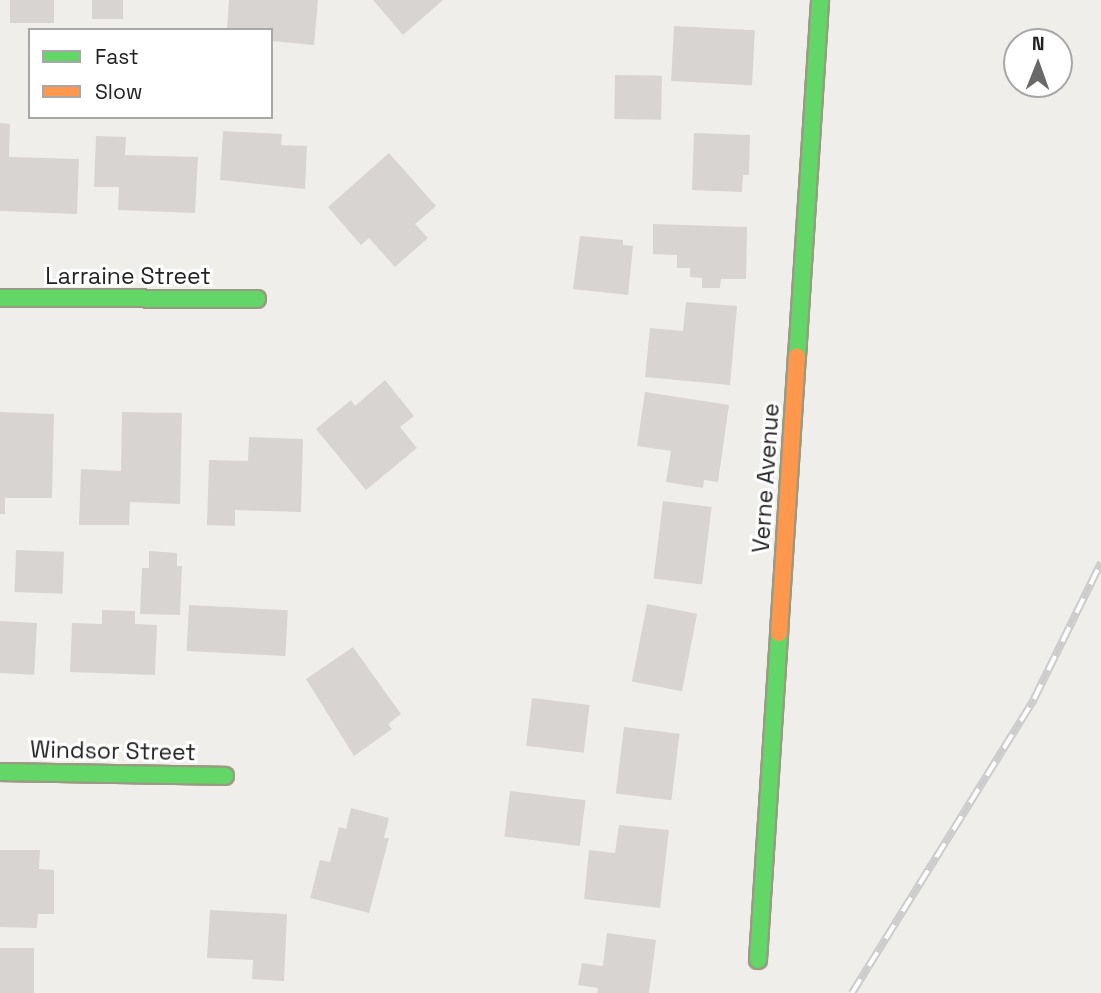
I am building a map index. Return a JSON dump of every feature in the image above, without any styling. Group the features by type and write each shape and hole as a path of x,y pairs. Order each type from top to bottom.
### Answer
{"street":[{"name":"Verne Avenue","path":"758,960 820,0"},
{"name":"Larraine Street","path":"0,298 257,299"},
{"name":"Windsor Street","path":"0,772 225,776"}],"building":[{"path":"10,0 54,0 54,23 10,23"},
{"path":"92,0 123,0 123,19 92,19"},
{"path":"229,0 318,0 314,45 273,41 273,28 227,28"},
{"path":"373,0 443,0 403,35"},
{"path":"674,26 755,30 752,85 671,81"},
{"path":"615,75 662,76 661,120 614,119"},
{"path":"0,123 10,124 9,157 79,159 77,214 0,211"},
{"path":"223,131 282,134 281,145 307,146 305,189 220,180"},
{"path":"694,133 750,135 749,175 743,175 742,192 692,190"},
{"path":"96,136 126,137 125,155 198,157 195,213 118,210 119,187 94,187"},
{"path":"389,153 436,206 415,224 428,238 395,267 369,238 361,245 328,207"},
{"path":"653,224 747,227 746,279 721,279 720,288 702,288 702,278 690,277 690,268 677,268 677,255 653,254"},
{"path":"580,236 623,240 623,245 633,246 628,295 573,289"},
{"path":"686,302 737,306 730,385 645,377 650,328 683,331"},
{"path":"385,380 414,416 400,427 417,448 366,490 316,429 351,400 355,406"},
{"path":"645,392 729,405 718,482 704,480 703,488 666,482 671,451 637,446"},
{"path":"0,412 54,414 52,498 5,498 5,514 0,514"},
{"path":"122,412 182,413 180,504 130,502 129,525 79,525 81,469 121,471"},
{"path":"249,437 303,439 301,512 235,510 235,526 207,525 209,460 248,461"},
{"path":"663,501 712,507 702,584 653,578"},
{"path":"16,550 64,552 63,594 15,592"},
{"path":"149,551 177,553 177,566 182,566 180,615 140,614 142,568 149,568"},
{"path":"647,604 697,614 682,691 632,682"},
{"path":"189,605 288,610 285,656 187,651"},
{"path":"102,610 135,611 135,624 157,625 155,675 70,672 72,623 102,624"},
{"path":"0,621 37,623 34,675 0,673"},
{"path":"353,647 401,714 388,724 392,729 354,756 306,679"},
{"path":"532,698 590,705 584,753 526,746"},
{"path":"624,727 680,734 671,800 616,794"},
{"path":"510,791 585,800 580,846 504,837"},
{"path":"351,808 389,818 384,838 389,838 369,913 310,898 320,860 330,862 339,827 346,829"},
{"path":"619,825 669,830 660,908 584,899 589,850 615,853"},
{"path":"0,850 40,850 39,869 54,870 54,914 38,914 37,928 0,927"},
{"path":"210,910 287,914 284,981 252,979 253,960 207,958"},
{"path":"607,933 656,940 649,993 597,993 598,988 578,985 582,963 603,966"},
{"path":"0,948 34,948 34,993 0,993"}],"railway":[{"path":"852,993 1034,699 1101,563"}],"traffic: fast":[{"path":"797,357 820,0"},
{"path":"0,298 257,299"},
{"path":"758,960 779,633"},
{"path":"0,772 225,776"}],"traffic: slow":[{"path":"779,633 797,357"}]}
